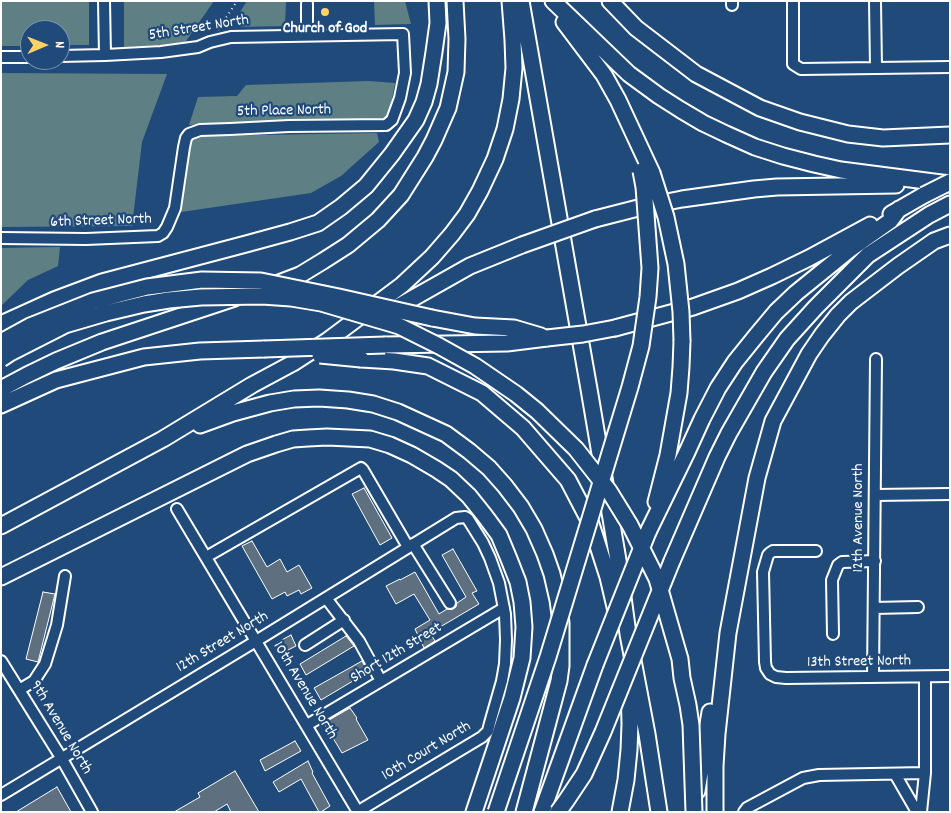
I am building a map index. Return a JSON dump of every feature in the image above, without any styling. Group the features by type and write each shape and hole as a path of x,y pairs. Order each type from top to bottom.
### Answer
{"highway":[{"path":"1,324 54,300 102,282 318,223 341,207 366,186 416,120 429,84 438,23 437,1"},
{"path":"1,389 56,361 102,342 300,275 348,244 378,220 401,195 421,164 448,108 456,72 456,1"},
{"path":"1,526 163,439 252,385 293,363 327,341 402,285 432,257 467,214 495,159 502,137 511,99 514,68 510,1"},
{"path":"521,1 591,398 618,560 628,634 647,734 659,812"},
{"path":"548,1 604,75 618,100 652,172 666,217 676,264 682,341 679,393 668,455 648,532"},
{"path":"553,1 629,74 659,96 702,123 755,147 790,158 841,170 949,184"},
{"path":"610,1 636,28 696,74 760,108 800,122 848,134 884,138 950,135"},
{"path":"496,812 548,658 641,346 650,268 644,187 640,160 632,129"},
{"path":"327,341 383,314 470,266 595,219 642,207 682,198 762,188 949,184"},
{"path":"1,405 56,380 144,358 200,351 507,342 583,334 615,328 693,308 738,291 809,258 949,184"},
{"path":"558,812 584,774 717,457 764,372 787,339 868,255 928,215 950,204"},
{"path":"542,812 595,665 648,532 718,388 740,356 766,324 796,293 890,221 899,210"},
{"path":"715,812 715,766 728,633 756,478 773,421 809,354 838,315 851,302 934,240 950,235"},
{"path":"1,342 30,326 94,301 147,287 202,280 261,282 474,326 514,328 547,338"},
{"path":"1,359 64,325 106,313 169,300 238,296 291,298 321,303 399,326 475,366 537,411 576,449 609,491 630,525 657,579 680,659 688,705 691,725 694,812"},
{"path":"264,349 428,366 482,393 523,428 568,480 591,524 608,577 629,669"},
{"path":"163,439 233,413 270,402 311,398 348,400 373,404 426,424 446,434 489,468 521,507 534,529 552,574 561,623 562,653 559,681 524,812"},
{"path":"1,577 246,454 276,444 293,439 326,437 370,440 390,445 412,455 451,479 469,496 499,535 518,582 522,602 524,627 522,658 512,698 474,812"},
{"path":"694,812 718,668 728,633"},
{"path":"620,812 629,750 628,634"}],"street":[{"path":"104,1 105,55"},
{"path":"793,1 793,64 801,69 950,67"},
{"path":"875,1 876,68"},
{"path":"306,4 307,35"},
{"name":"5th Street North","path":"70,56 161,52 198,47 231,37 403,34 405,73 400,98 392,120 386,125"},
{"path":"1,57 20,57"},
{"name":"5th Place North","path":"186,138 193,132 207,130 289,126 386,125"},
{"name":"6th Street North","path":"1,238 86,240 158,236 167,228 175,208 186,138"},
{"name":"12th Avenue North","path":"874,677 876,359"},
{"path":"206,557 361,468 450,603"},
{"path":"875,495 950,494"},
{"name":"10th Avenue North","path":"177,509 358,811"},
{"name":"10th Court North","path":"358,811 485,734 490,723 501,686 505,664 504,608 497,578 483,543 467,518 462,516 456,518"},
{"name":"12th Street North","path":"4,794 456,518"},
{"name":"13th Street North","path":"816,551 773,551 770,553 763,572 765,662 770,674 786,678 950,676"},
{"path":"832,634 832,580 838,565 842,562 875,561"},
{"path":"19,690 34,681 45,664 57,625 65,576"},
{"path":"326,598 359,641 381,681"},
{"path":"874,608 918,607"},
{"name":"Short 12th Street","path":"307,726 504,608"},
{"path":"305,645 344,620"},
{"name":"9th Avenue North","path":"1,661 62,759 92,812"},
{"path":"921,812 924,773 925,677"},
{"path":"746,810 803,778 819,775 924,773"},
{"path":"895,774 917,812"}],"path":[{"path":"210,42 237,1"}],"green space":[{"path":"1,1 89,1 89,45 70,45 70,20 20,20 20,46 1,46"},
{"path":"124,1 214,1 184,44 124,47"},
{"path":"247,1 286,1 285,26 240,27 240,12"},
{"path":"374,1 405,1 411,24 375,25"},
{"path":"1,73 167,74 142,142 132,226 1,227"},
{"path":"369,81 395,83 389,115 384,118 375,120 189,125 198,97 237,96 246,85"},
{"path":"377,133 379,142 341,176 311,193 181,212 188,150 191,140 199,136"},
{"path":"60,247 58,266 28,280 1,306 1,248"}],"building":[{"path":"364,488 392,538 380,545 352,494"},
{"path":"252,541 267,567 280,559 287,572 299,565 312,588 301,594 299,590 287,596 285,592 272,599 242,546"},
{"path":"453,549 477,591 472,593 479,604 430,633 435,641 424,648 415,629 430,620 414,594 396,604 386,586 415,572 439,614 447,609 453,609 457,603 466,597 442,555"},
{"path":"43,592 55,594 38,662 26,659"},
{"path":"291,635 296,646 282,653 276,643"},
{"path":"346,636 354,646 306,675 300,664"},
{"path":"362,661 368,672 321,700 314,688"},
{"path":"350,708 368,740 342,753 324,723"},
{"path":"295,741 301,751 265,771 260,760"},
{"path":"308,761 312,773 330,806 321,812 319,812 301,779 279,792 273,782"},
{"path":"235,771 259,812 231,812 227,804 214,812 174,812 200,797 198,793"},
{"path":"57,787 71,812 16,812"}],"place":[{"name":"Church of God","path":"325,12"}]}
